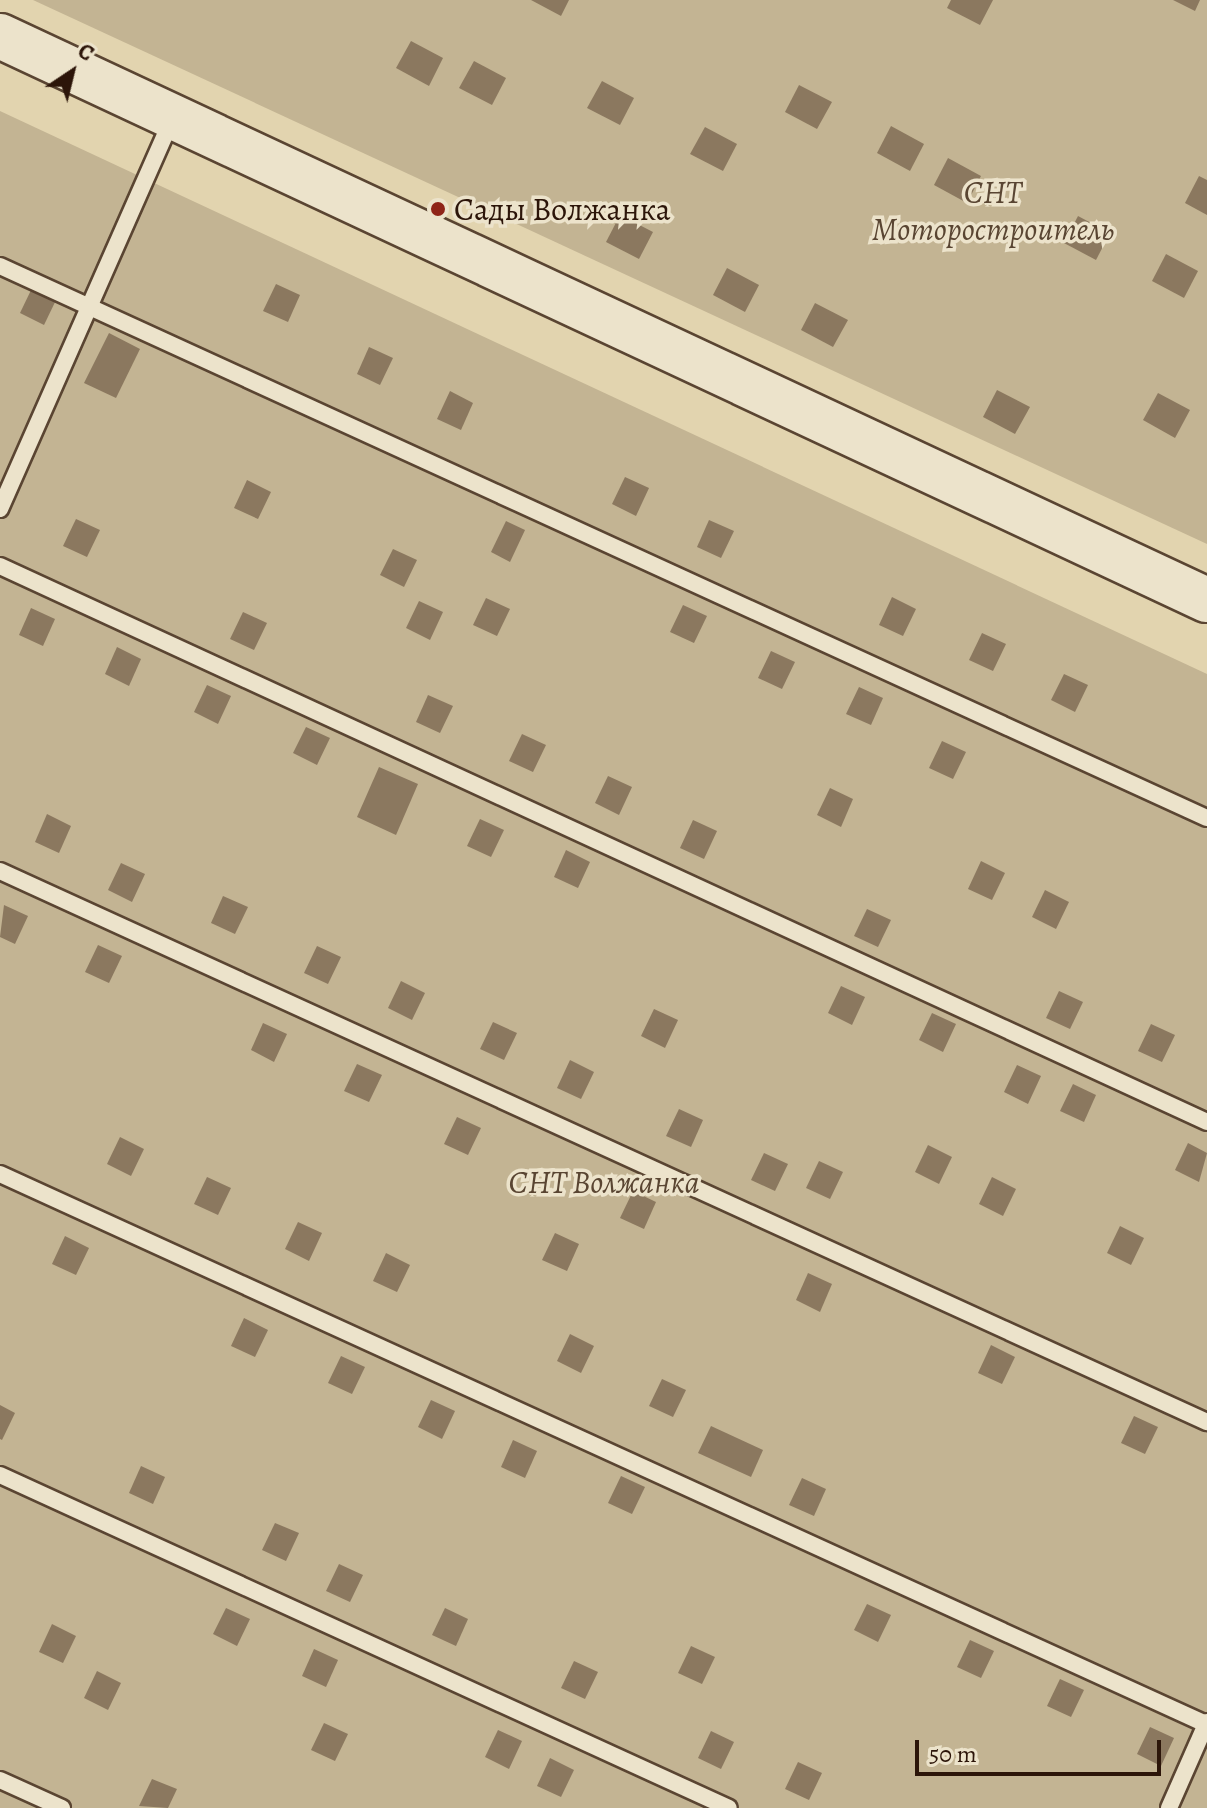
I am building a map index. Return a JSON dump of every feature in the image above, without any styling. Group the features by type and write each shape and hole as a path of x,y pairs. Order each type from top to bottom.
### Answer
{"street":[{"path":"0,36 1207,600"}],"lane":[{"path":"0,509 174,116"},
{"path":"0,266 1207,818"},
{"path":"0,566 1207,1122"},
{"path":"0,871 1207,1422"},
{"path":"0,1174 1207,1723 1169,1808"},
{"path":"0,1475 729,1808"},
{"path":"0,1780 62,1808"}],"green space":[{"name":"СНТ Моторостроитель","path":"33,0 1207,0 1207,544"},
{"name":"СНТ Волжанка","path":"0,111 1207,674 1207,1808 0,1808"}],"building":[{"path":"531,0 569,0 561,16"},
{"path":"951,0 993,0 980,25 947,8"},
{"path":"1173,0 1200,0 1195,11"},
{"path":"411,41 443,58 429,86 396,68"},
{"path":"474,61 506,78 492,105 459,88"},
{"path":"602,81 634,98 620,125 587,108"},
{"path":"799,85 832,102 817,129 785,112"},
{"path":"891,126 924,144 910,171 877,153"},
{"path":"705,127 737,144 723,171 690,154"},
{"path":"948,158 981,176 967,203 934,185"},
{"path":"1199,176 1207,180 1207,215 1185,203"},
{"path":"620,215 653,232 639,259 606,242"},
{"path":"1078,216 1110,233 1096,260 1064,243"},
{"path":"1166,254 1198,271 1184,298 1152,281"},
{"path":"727,268 759,285 745,312 713,295"},
{"path":"276,284 300,295 288,322 263,311"},
{"path":"33,286 57,298 44,325 20,313"},
{"path":"815,303 848,320 833,347 801,330"},
{"path":"109,333 140,349 116,398 84,383"},
{"path":"369,347 393,358 380,385 357,374"},
{"path":"997,390 1030,407 1015,434 983,417"},
{"path":"450,391 473,403 461,430 437,419"},
{"path":"1158,393 1190,410 1175,438 1143,420"},
{"path":"625,477 649,488 636,516 612,504"},
{"path":"247,480 271,492 258,519 234,508"},
{"path":"76,519 100,530 87,557 63,546"},
{"path":"709,520 734,531 721,558 697,547"},
{"path":"506,521 525,530 510,562 491,552"},
{"path":"393,549 417,560 404,587 380,575"},
{"path":"892,597 916,609 903,636 879,625"},
{"path":"486,598 510,609 497,636 473,625"},
{"path":"419,601 443,612 430,640 406,628"},
{"path":"683,605 707,616 694,643 670,632"},
{"path":"31,608 55,619 43,646 19,635"},
{"path":"243,612 267,623 254,650 230,639"},
{"path":"982,633 1006,644 993,671 969,660"},
{"path":"117,647 141,659 129,686 105,674"},
{"path":"771,651 795,662 782,689 758,678"},
{"path":"1064,674 1088,685 1075,712 1051,700"},
{"path":"207,685 231,696 218,724 194,712"},
{"path":"859,687 883,698 871,725 846,714"},
{"path":"428,695 453,706 440,733 416,722"},
{"path":"306,727 330,738 317,765 293,753"},
{"path":"522,734 546,745 533,772 509,761"},
{"path":"942,741 966,752 953,779 929,768"},
{"path":"379,767 418,784 396,835 357,817"},
{"path":"608,776 632,787 619,815 595,803"},
{"path":"830,788 853,799 841,827 817,815"},
{"path":"47,814 71,826 59,853 35,842"},
{"path":"480,819 504,830 491,857 467,846"},
{"path":"693,820 717,831 704,859 680,848"},
{"path":"566,850 590,862 578,888 554,877"},
{"path":"981,861 1005,873 992,900 968,889"},
{"path":"121,863 145,874 132,902 108,890"},
{"path":"1045,890 1069,902 1056,929 1032,917"},
{"path":"223,896 248,907 235,934 211,923"},
{"path":"4,905 28,916 15,944 0,937"},
{"path":"867,909 891,920 878,947 854,936"},
{"path":"98,945 122,956 109,983 85,972"},
{"path":"317,946 341,957 328,984 304,973"},
{"path":"401,981 425,993 412,1020 388,1008"},
{"path":"841,986 865,997 852,1025 828,1013"},
{"path":"1059,991 1083,1002 1070,1029 1046,1018"},
{"path":"654,1009 678,1020 665,1048 641,1036"},
{"path":"932,1013 956,1024 943,1052 919,1040"},
{"path":"493,1022 517,1033 504,1060 480,1049"},
{"path":"263,1023 287,1034 274,1062 251,1050"},
{"path":"1151,1024 1175,1035 1162,1062 1138,1051"},
{"path":"570,1060 594,1072 581,1099 557,1088"},
{"path":"357,1064 382,1075 369,1102 344,1091"},
{"path":"1017,1065 1041,1076 1028,1104 1004,1092"},
{"path":"1073,1084 1096,1095 1084,1122 1060,1111"},
{"path":"679,1109 703,1120 691,1147 666,1136"},
{"path":"457,1117 481,1128 468,1155 444,1144"},
{"path":"120,1137 144,1149 131,1176 107,1164"},
{"path":"1188,1143 1207,1153 1199,1182 1175,1170"},
{"path":"928,1145 952,1157 939,1184 915,1172"},
{"path":"764,1153 788,1164 775,1191 751,1180"},
{"path":"819,1161 843,1172 830,1199 806,1188"},
{"path":"207,1177 231,1188 218,1215 194,1204"},
{"path":"992,1177 1016,1189 1003,1216 979,1204"},
{"path":"633,1191 656,1202 644,1229 620,1218"},
{"path":"298,1222 322,1233 309,1261 285,1249"},
{"path":"1120,1226 1144,1238 1131,1265 1107,1253"},
{"path":"555,1233 579,1244 567,1271 542,1260"},
{"path":"65,1236 89,1248 76,1275 52,1264"},
{"path":"386,1253 410,1265 397,1292 373,1281"},
{"path":"808,1273 832,1284 820,1312 796,1300"},
{"path":"244,1318 268,1330 255,1357 231,1346"},
{"path":"570,1334 594,1346 581,1373 557,1361"},
{"path":"991,1345 1015,1357 1002,1384 978,1373"},
{"path":"341,1356 365,1367 352,1394 328,1383"},
{"path":"662,1379 686,1390 673,1417 649,1406"},
{"path":"431,1400 455,1411 442,1439 418,1427"},
{"path":"0,1405 15,1413 2,1440 0,1439"},
{"path":"1134,1416 1158,1427 1145,1454 1121,1443"},
{"path":"711,1426 763,1450 751,1477 698,1453"},
{"path":"513,1440 537,1451 525,1478 501,1467"},
{"path":"141,1466 165,1477 153,1504 129,1493"},
{"path":"621,1476 645,1487 632,1514 608,1503"},
{"path":"802,1478 826,1489 814,1516 789,1505"},
{"path":"275,1523 299,1533 286,1561 262,1550"},
{"path":"339,1564 363,1575 350,1602 326,1591"},
{"path":"867,1604 891,1615 878,1642 854,1630"},
{"path":"226,1608 250,1619 237,1646 213,1634"},
{"path":"445,1608 468,1619 456,1646 432,1635"},
{"path":"52,1624 76,1636 63,1663 39,1652"},
{"path":"970,1640 994,1651 981,1678 957,1667"},
{"path":"691,1646 715,1657 702,1684 678,1673"},
{"path":"314,1649 338,1660 326,1687 302,1676"},
{"path":"574,1661 598,1672 585,1699 561,1688"},
{"path":"97,1671 121,1683 108,1710 84,1698"},
{"path":"1060,1679 1084,1690 1071,1717 1047,1706"},
{"path":"324,1723 348,1734 335,1761 311,1750"},
{"path":"1150,1727 1174,1738 1161,1766 1137,1754"},
{"path":"498,1730 522,1741 509,1769 485,1757"},
{"path":"711,1731 734,1742 721,1769 698,1758"},
{"path":"550,1758 574,1770 561,1797 537,1786"},
{"path":"798,1762 822,1773 809,1800 785,1789"},
{"path":"152,1779 177,1789 168,1808 139,1806"}],"place":[{"name":"Сады Волжанка","path":"438,209"}]}
